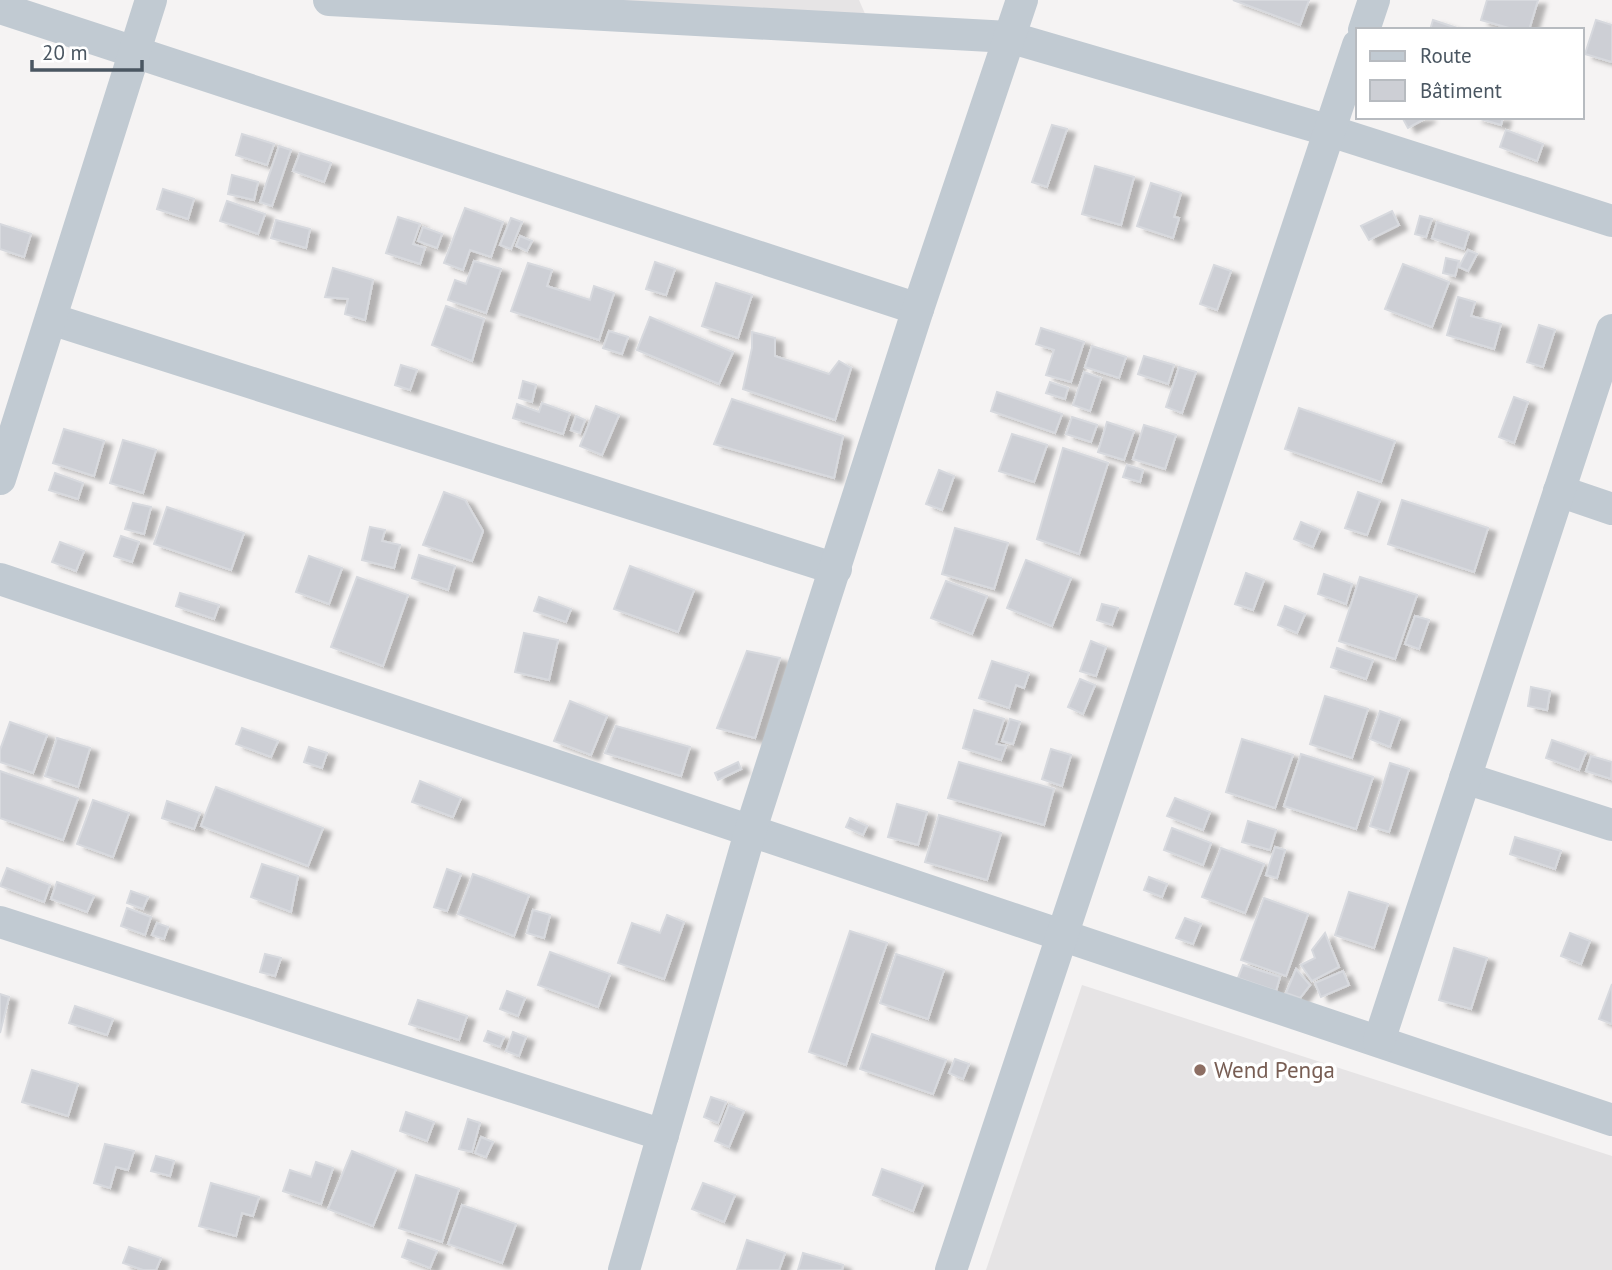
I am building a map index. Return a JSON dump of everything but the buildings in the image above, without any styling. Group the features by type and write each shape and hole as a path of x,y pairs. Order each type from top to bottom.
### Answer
{"street":[{"path":"0,479 151,0"},
{"path":"329,0 1009,37 1327,130 1612,220"},
{"path":"624,1270 751,829 918,309 1022,0"},
{"path":"1365,28 1374,0"},
{"path":"0,8 918,309"},
{"path":"951,1270 1327,130 1356,50"},
{"path":"51,319 836,569"},
{"path":"1379,1041 1612,330"},
{"path":"1559,491 1612,509"},
{"path":"0,579 1062,933 1612,1120"},
{"path":"1465,778 1612,825"},
{"path":"0,922 663,1135"}],"shaded area":[{"path":"605,0 859,0 866,16"},
{"name":"Wend Penga","path":"1082,985 1612,1156 1612,1270 986,1270"}],"place":[{"name":"Wend Penga","path":"1200,1070"}]}
